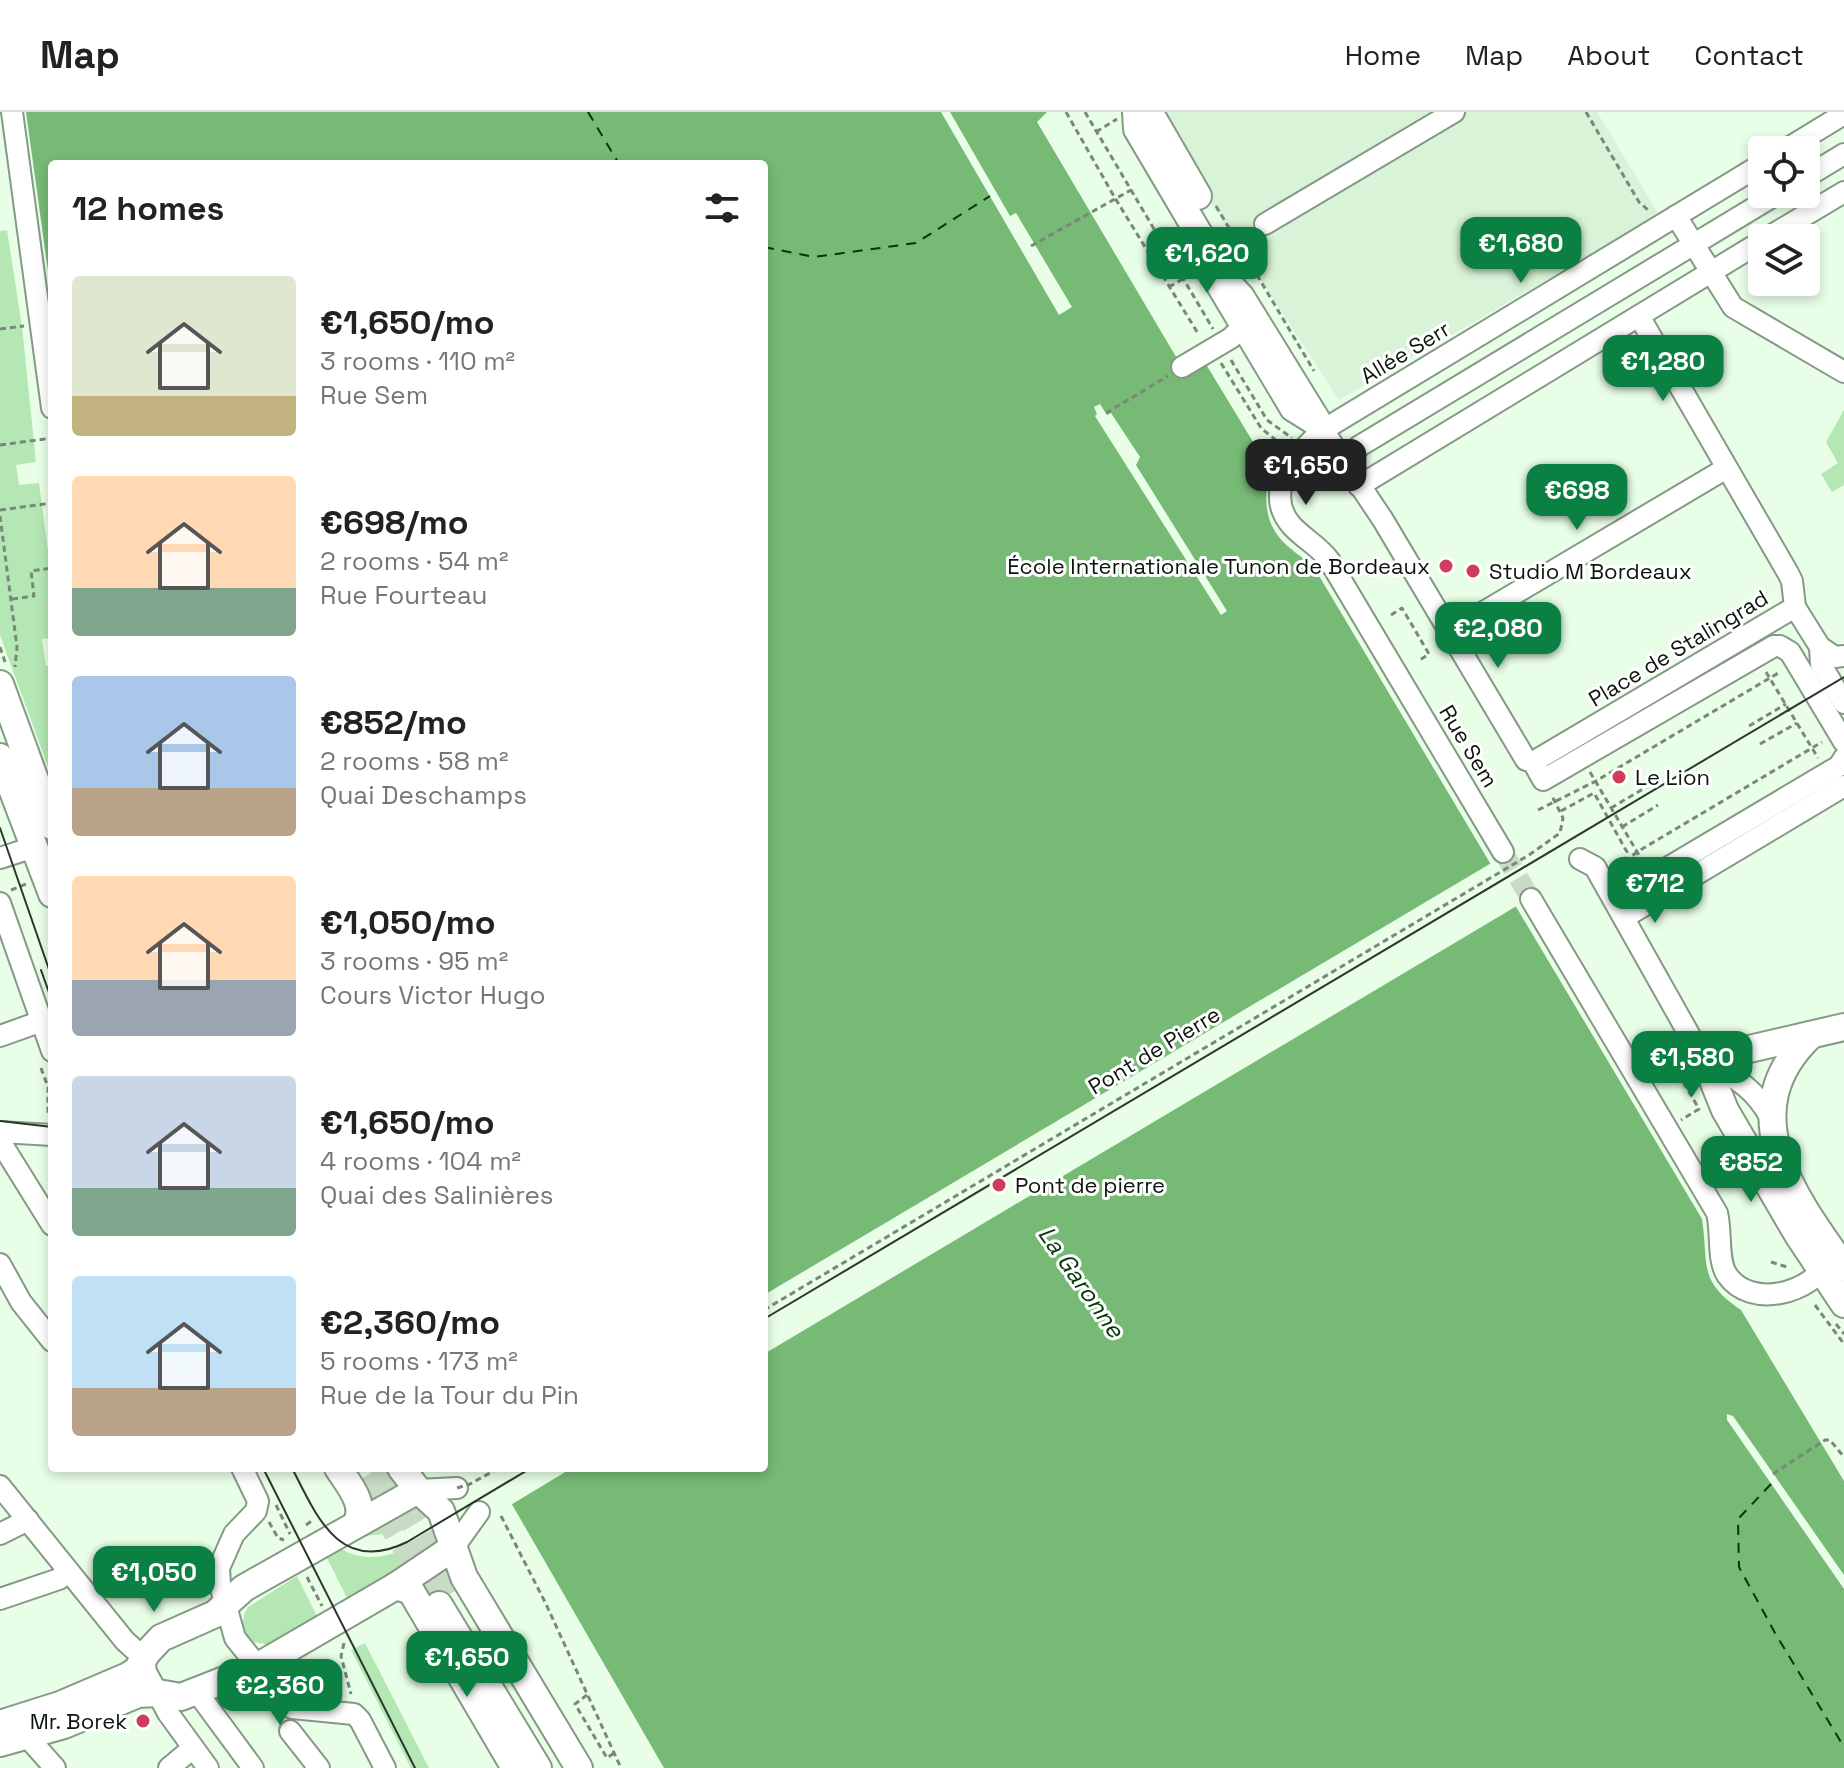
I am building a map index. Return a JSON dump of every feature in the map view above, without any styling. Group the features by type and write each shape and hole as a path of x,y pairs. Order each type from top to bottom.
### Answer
{"main road":[{"path":"1135,119 1154,120 1193,189 1235,248 1317,394 1323,430"},
{"path":"1135,119 1228,283 1241,297 1323,430"},
{"path":"7,679 48,813"},
{"path":"0,757 48,884"},
{"path":"1835,1267 1725,1110 1708,1068 1732,1053 1844,1027"},
{"path":"1811,1035 1793,1052 1776,1082 1770,1117 1777,1153 1835,1267 1844,1304"},
{"path":"340,1472 361,1506 356,1524"},
{"path":"404,1472 441,1511 464,1577 579,1768"},
{"path":"0,1724 60,1705 120,1680 137,1670 161,1638 215,1614 244,1588 418,1490"},
{"path":"0,1743 100,1712 138,1694 158,1693 175,1698 255,1668 396,1586 454,1547"},
{"path":"396,1586 411,1591 515,1768"},
{"path":"538,1768 448,1599 559,1768"}],"street":[{"path":"12,112 48,382"},
{"path":"1265,224 1454,112"},
{"path":"1808,136 1844,114"},
{"path":"1135,119 1146,166 1291,410 1323,430 1526,760 1533,762"},
{"path":"1820,169 1844,154"},
{"name":"Allée Serr","path":"1323,430 1748,172"},
{"path":"1790,224 1844,192"},
{"path":"1358,447 1754,208"},
{"path":"1668,221 1693,245 1733,307 1844,372"},
{"path":"1359,486 1748,249"},
{"path":"1639,316 1788,573 1795,607"},
{"path":"1182,367 1242,327"},
{"name":"Rue Sem","path":"1323,430 1281,488 1287,518 1329,560 1503,852"},
{"path":"1450,632 1725,469"},
{"name":"Place de Stalingrad","path":"1838,739 1790,652 1774,646 1543,780 1533,762 1795,607 1820,647 1821,665 1844,703"},
{"path":"1820,647 1835,657 1844,656"},
{"path":"1625,917 1630,890 1839,766 1844,758"},
{"path":"1625,917 1844,786"},
{"path":"0,858 34,847"},
{"path":"1580,859 1589,861 1602,878 1708,1068 1721,1070 1753,1092 1770,1117"},
{"path":"1531,899 1717,1213 1722,1230 1721,1261 1726,1274 1745,1290 1780,1294 1835,1267"},
{"path":"0,903 48,1039"},
{"path":"0,1036 42,1021"},
{"path":"48,1135 2,1132 3,1146 48,1219"},
{"path":"0,1264 21,1302 48,1336"},
{"path":"244,1472 258,1501 256,1511 234,1534 222,1559 219,1578 235,1638 319,1768"},
{"path":"0,1486 125,1641 144,1658 146,1672 168,1713 208,1768"},
{"path":"418,1490 457,1488"},
{"path":"454,1547 479,1512"},
{"path":"0,1534 28,1520"},
{"path":"0,1599 59,1579 68,1571"},
{"path":"197,1692 253,1768"},
{"path":"290,1719 354,1709 385,1768"},
{"path":"30,1735 31,1741 55,1768"},
{"path":"169,1768 193,1748"}],"path":[{"path":"1067,112 1195,331 1217,346 1299,462 1314,491"},
{"path":"1085,112 1261,428 1299,462 1317,470"},
{"path":"1586,112 1639,202 1655,217 1668,221"},
{"path":"1096,132 1135,119"},
{"path":"1031,246 1131,190"},
{"path":"1216,205 1235,248 1315,373"},
{"path":"1235,248 1265,224"},
{"path":"1169,287 1178,282"},
{"path":"0,329 39,325"},
{"path":"1106,413 1182,367"},
{"path":"0,445 48,439"},
{"path":"0,510 48,504"},
{"path":"0,516 17,647 7,679"},
{"path":"10,599 34,596 31,571 48,569"},
{"path":"1391,615 1402,608 1429,654 1418,661"},
{"path":"1415,631 1422,627"},
{"path":"1538,810 1596,781 1790,665"},
{"path":"1765,670 1823,765"},
{"path":"1749,726 1786,704"},
{"path":"1760,744 1797,723"},
{"path":"1602,878 1637,852 1812,747 1838,739"},
{"path":"1596,781 1647,869"},
{"path":"1611,808 1648,786"},
{"path":"1555,800 1561,811 1594,793 1627,852 1624,876"},
{"path":"1622,827 1658,805"},
{"name":"Pont de Pierre","path":"768,1308 1529,855 1556,838 1562,825 1561,811"},
{"path":"1658,1068 1671,1061 1686,1086 1699,1109 1686,1116"},
{"path":"1815,1305 1844,1344"},
{"path":"1773,1474 1830,1440 1844,1457"},
{"path":"457,1488 492,1472"},
{"path":"501,1516 546,1604 621,1768"},
{"path":"306,1525 313,1520"},
{"path":"304,1570 326,1613"},
{"path":"344,1643 341,1656 354,1709"},
{"path":"587,1695 575,1704 607,1758 614,1753"},
{"path":"585,1738 592,1733"}],"shaded area":[{"path":"1152,112 1597,112 1659,215 1339,400"},
{"path":"7,230 22,327 36,462 16,465 19,485 39,483 48,551 48,638 42,639 48,666 48,767 0,635 0,231"},
{"path":"1844,410 1844,485 1832,492 1821,474 1838,463 1826,442"},
{"path":"401,1515 420,1516 385,1534 365,1536"},
{"path":"432,1532 430,1545 424,1554 348,1600 327,1558 341,1549 365,1557 388,1555"},
{"path":"297,1576 318,1618 270,1645 254,1642 243,1626 248,1607"},
{"path":"365,1643 429,1768 411,1768 351,1650"}],"water":[{"name":"La Garonne","path":"26,112 1047,112 1037,122 1185,372 1204,361 1270,470 1266,502 1275,531 1315,569 1702,1219 1711,1280 1717,1290 1741,1310 1844,1481 1844,1768 664,1768 493,1472 768,1472 768,160 48,160 48,271"}],"pier":[{"path":"941,112 950,112 1010,216 1016,213 1072,307 1059,315"},
{"path":"1100,404 1107,415 1111,413 1140,457 1136,465 1227,611 1221,615 1095,416 1094,407"},
{"name":"Pont de Pierre","path":"1493,862 1520,904 768,1352 768,1293"},
{"path":"1727,1414 1733,1416 1844,1575 1844,1589 1727,1420"},
{"path":"489,1472 565,1472 509,1506"}],"ferry route":[{"path":"588,112 617,160"},
{"path":"768,248 814,257 916,243 990,196"},
{"path":"1771,1484 1738,1519 1739,1567 1844,1747"}],"tunnel":[{"path":"1503,852 1531,899"},
{"path":"384,1472 456,1594"},
{"path":"364,1477 439,1605"}],"tram line":[{"path":"768,1317 1844,677"},
{"path":"0,828 48,966"},
{"path":"41,970 48,990"},
{"path":"0,1121 48,1127"},
{"path":"265,1472 415,1768"},
{"path":"294,1472 311,1505 334,1536 348,1546 364,1551 384,1550 407,1542 524,1472"}],"place":[{"name":"École Internationale Tunon de Bordeaux","path":"1446,566"},
{"name":"Studio M Bordeaux","path":"1473,571"},
{"name":"Le Lion","path":"1619,777"},
{"name":"Pont de pierre","path":"999,1185"},
{"name":"Mr. Borek","path":"143,1721"}]}
